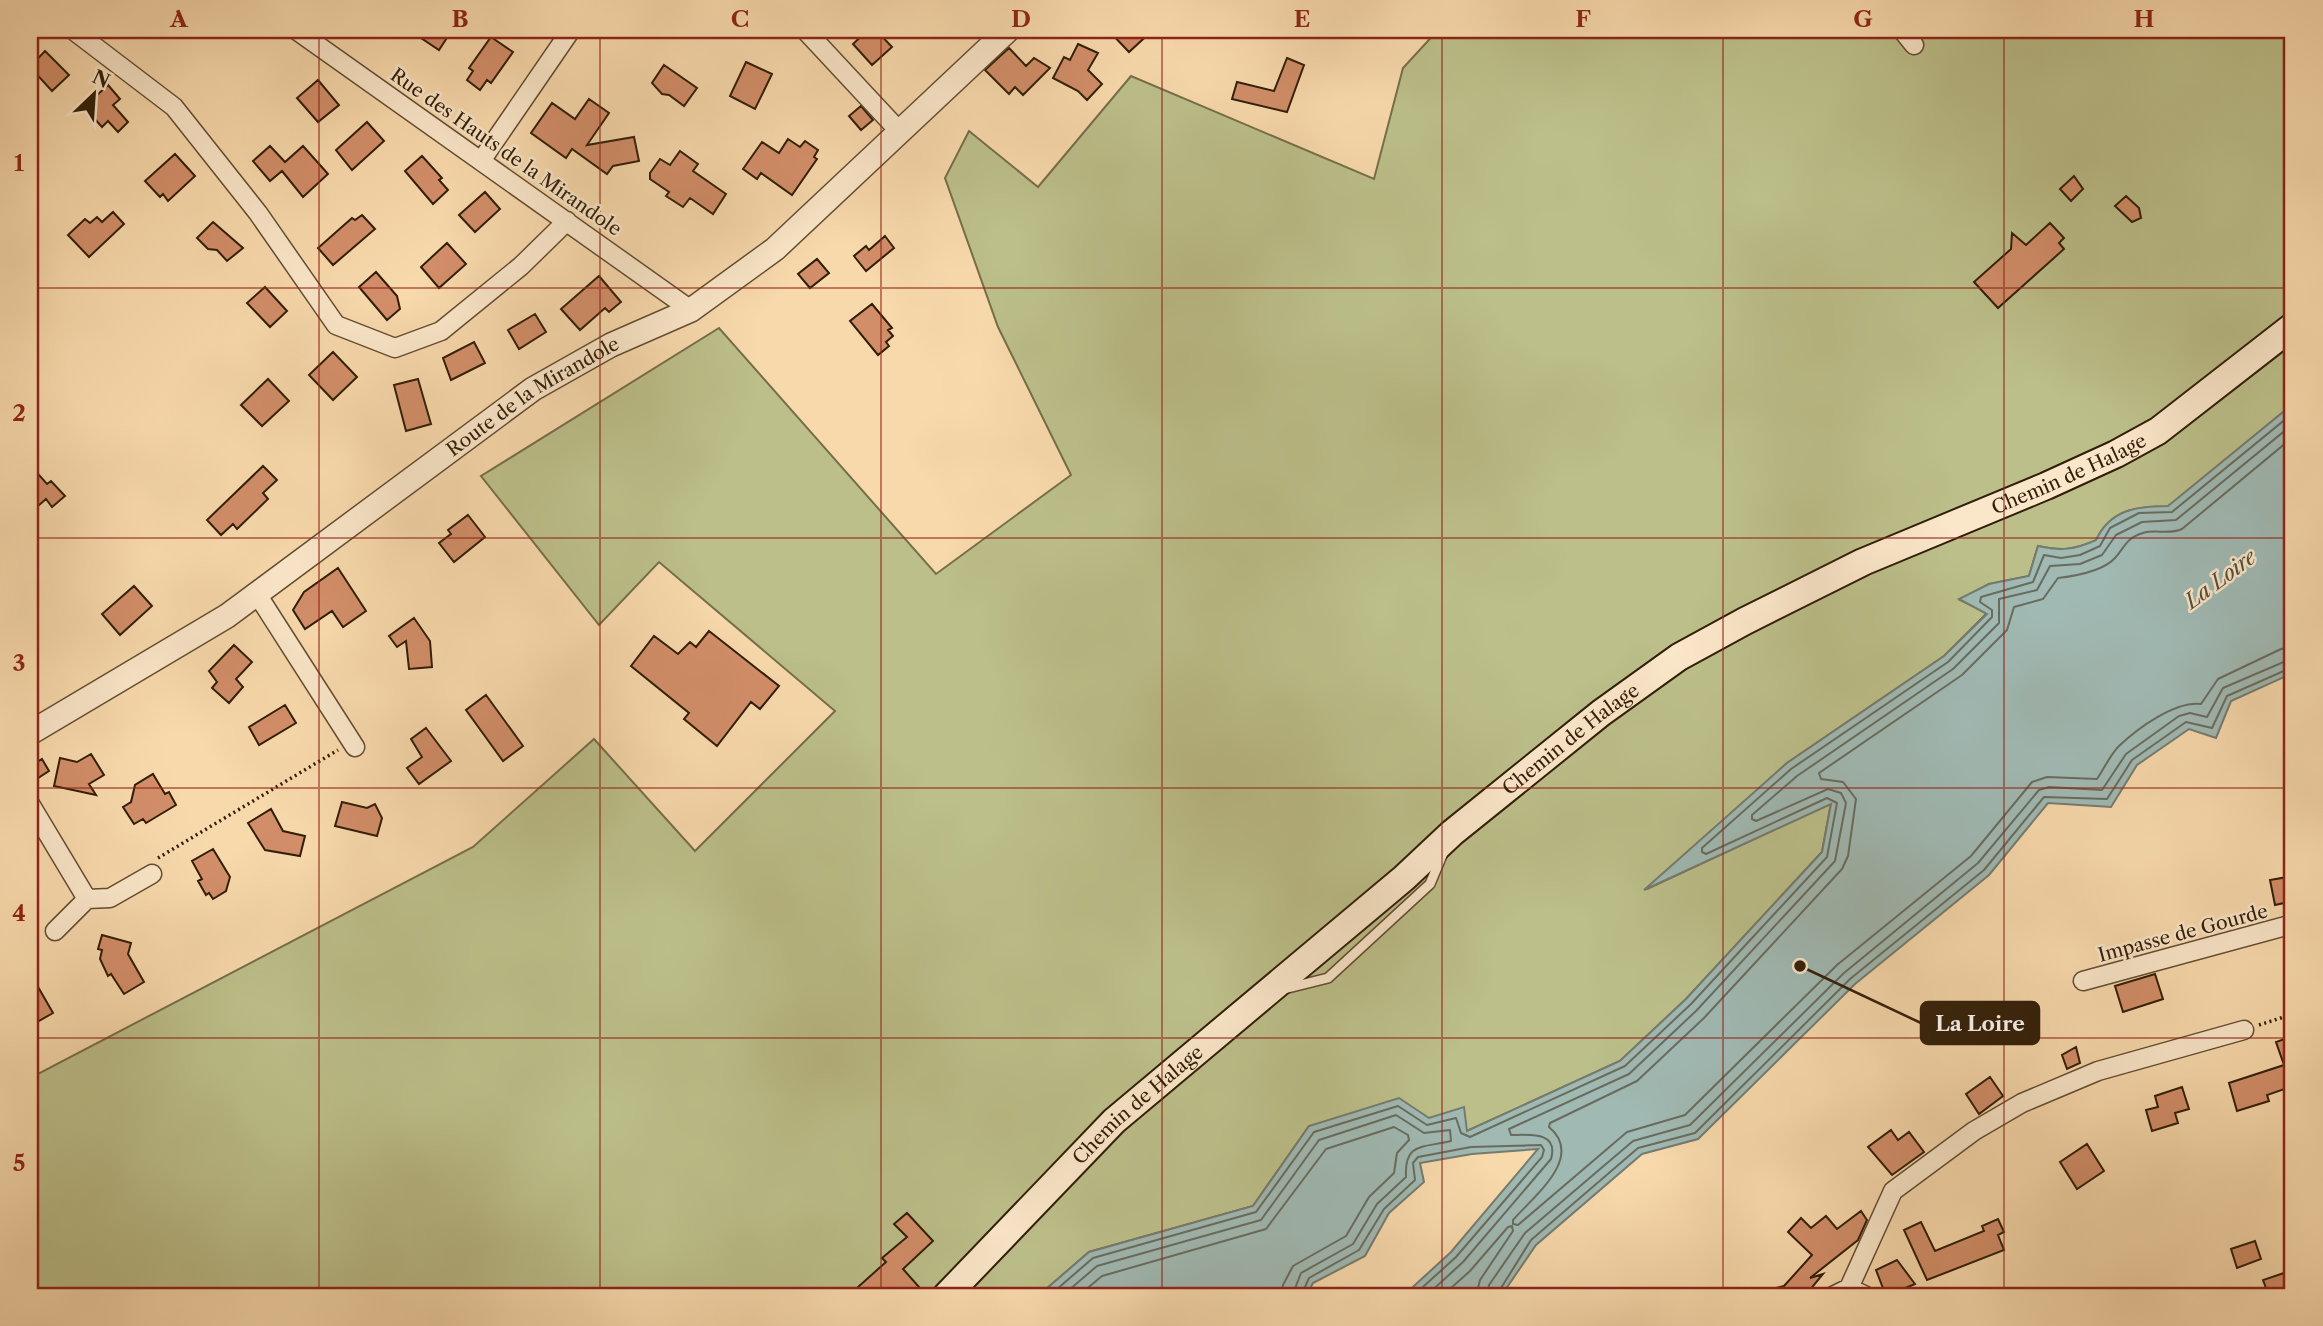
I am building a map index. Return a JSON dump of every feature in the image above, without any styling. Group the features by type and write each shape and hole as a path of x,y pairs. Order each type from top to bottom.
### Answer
{"main road":[{"name":"Chemin de Halage","path":"946,1296 1114,1121 1404,878 1452,833 1601,713 1679,657 1863,562 2116,454 2158,431 2293,326"}],"street":[{"path":"73,30 174,107 258,213 336,325 395,348 441,331 521,266 567,220"},
{"name":"Rue des Hauts de la Mirandole","path":"296,30 691,310"},
{"path":"481,161 571,30"},
{"path":"805,30 900,132"},
{"name":"Route de la Mirandole","path":"30,733 227,616 533,389 611,345 691,310 775,248 1008,30"},
{"path":"1902,30 1914,45"},
{"path":"257,594 354,744"},
{"path":"30,804 87,898"},
{"path":"55,931 87,898 110,898 153,867"},
{"name":"Impasse de Gourde","path":"2083,981 2293,924"},
{"path":"1866,1296 1841,1292 1893,1191 1974,1131 2022,1103 2098,1071 2244,1030"}],"path":[{"path":"153,867 354,744"},
{"path":"2244,1030 2293,1014"}],"green space":[{"path":"1438,30 2293,30 2293,404 2168,507 2135,509 2116,516 2096,541 2081,546 2061,549 2038,546 2029,576 1989,584 1960,600 1987,613 1944,656 1787,763 1647,889 1831,803 1822,852 1686,999 1620,1061 1467,1131 1428,1118 1309,1126 1253,1206 1089,1252 1038,1296 30,1296 30,1078 473,847 594,739 695,851 835,711 659,562 599,625 481,476 719,328 936,574 1071,475 998,327 945,178 969,131 1038,187 1131,76 1374,179 1403,68"}],"water":[{"path":"2293,404 2293,673 2231,701 2216,738 2189,729 2137,765 2111,807 2048,803 1989,875 1855,984 1698,1139 1642,1154 1536,1245 1501,1296 1403,1296 1451,1252 1538,1149 1472,1154 1420,1163 1424,1182 1389,1213 1365,1256 1313,1283 1306,1296 1038,1296 1089,1252 1253,1206 1309,1126 1399,1098 1429,1118 1464,1107 1467,1131 1620,1061 1686,999 1822,852 1831,804 1644,890 1787,763 1944,656 1987,614 1959,599 1989,584 2029,576 2038,546 2061,549 2081,546 2096,540 2116,516 2145,507 2168,506"}],"building":[{"path":"409,30 452,30 439,50"},
{"path":"868,30 876,30 892,47 872,65 853,44"},
{"path":"1108,30 1153,30 1129,52"},
{"path":"491,37 513,52 491,83 487,80 480,90 467,80 473,71 469,68"},
{"path":"1078,44 1098,53 1088,70 1102,84 1087,100 1078,91 1053,78 1064,57 1070,60"},
{"path":"1009,48 1026,66 1034,58 1050,68 1023,95 1015,87 1009,94 985,70"},
{"path":"45,51 69,75 52,91 30,67"},
{"path":"1287,58 1304,65 1287,112 1232,99 1237,82 1274,91"},
{"path":"746,62 772,74 755,109 730,96"},
{"path":"664,65 697,88 684,106 669,95 662,94 652,83"},
{"path":"318,80 339,105 318,122 297,98"},
{"path":"108,85 120,99 113,105 128,122 118,132 108,121 102,127 84,107"},
{"path":"589,99 609,113 587,145 634,137 639,161 613,166 607,174 572,149 566,158 531,133 552,103 575,119"},
{"path":"861,106 873,120 861,130 849,116"},
{"path":"367,122 384,141 352,170 336,150"},
{"path":"788,139 800,147 805,141 818,150 814,157 817,159 792,195 761,173 757,179 743,169 762,142 779,153"},
{"path":"270,146 285,162 303,146 328,174 303,197 282,171 270,181 253,161"},
{"path":"680,151 698,164 693,171 726,194 713,214 690,198 683,207 666,196 669,192 650,179 650,173 660,159 670,165"},
{"path":"175,154 195,176 168,201 163,194 160,197 145,181"},
{"path":"422,156 442,178 439,180 448,190 433,204 405,171"},
{"path":"2074,176 2083,189 2071,201 2060,189"},
{"path":"485,192 500,209 475,232 459,215"},
{"path":"2126,196 2139,208 2141,218 2132,222 2115,206"},
{"path":"113,212 124,224 89,257 68,235 85,219 90,223 97,217 102,222"},
{"path":"362,215 375,229 333,265 318,248 352,218 355,220"},
{"path":"213,222 243,248 227,261 217,250 208,249 197,238"},
{"path":"2050,223 2064,238 2059,243 2064,249 1998,308 1974,282 2011,249 2012,233 2026,245"},
{"path":"885,236 894,248 866,271 854,256 866,246 869,250"},
{"path":"447,243 466,264 439,288 421,267"},
{"path":"817,259 829,273 810,288 798,274"},
{"path":"376,272 397,296 400,309 387,320 359,287"},
{"path":"599,276 621,302 609,312 605,308 580,330 561,309"},
{"path":"265,287 287,311 270,327 247,303"},
{"path":"872,304 892,328 888,330 893,336 886,342 889,346 878,355 850,321"},
{"path":"535,314 546,332 519,349 508,330"},
{"path":"474,342 485,363 451,380 443,358"},
{"path":"333,352 357,377 333,400 309,375"},
{"path":"268,379 289,401 262,426 241,405"},
{"path":"418,379 431,424 406,431 394,385"},
{"path":"30,465 47,484 51,481 65,496 52,507 46,499 30,513"},
{"path":"263,466 277,480 263,493 268,499 237,529 233,524 221,535 207,520"},
{"path":"468,515 485,537 454,562 439,543 451,534 448,530"},
{"path":"338,568 366,611 343,627 332,611 305,629 293,610 304,592"},
{"path":"134,586 152,606 120,635 102,614"},
{"path":"414,618 430,641 432,667 409,669 406,641 397,647 389,636"},
{"path":"709,631 779,686 760,709 751,702 717,746 684,719 689,713 631,666 654,636 678,654 690,642 696,647"},
{"path":"234,645 252,662 236,679 243,687 229,703 212,688 217,682 209,671"},
{"path":"486,695 523,746 503,761 466,710"},
{"path":"285,705 296,723 259,745 249,727"},
{"path":"426,728 451,761 419,784 407,768 422,757 411,739"},
{"path":"91,754 104,775 89,784 96,795 54,786 60,758 77,762"},
{"path":"42,759 49,771 38,778 31,766"},
{"path":"153,774 165,794 169,792 176,805 146,823 143,819 134,824 123,807 131,802 135,785"},
{"path":"342,802 367,808 375,804 382,818 377,836 335,826"},
{"path":"271,809 283,831 305,836 300,856 265,850 248,823"},
{"path":"213,849 230,877 226,891 213,899 209,893 206,895 198,881 202,879 192,861"},
{"path":"2293,876 2293,901 2275,905 2270,880"},
{"path":"102,935 131,943 128,954 144,982 124,994 111,974 108,976 100,959 102,950 98,949"},
{"path":"30,973 53,1013 30,1026"},
{"path":"2155,974 2163,999 2123,1012 2115,986"},
{"path":"2290,1037 2293,1086 2267,1095 2269,1101 2237,1111 2229,1083 2284,1065 2276,1042"},
{"path":"2076,1047 2080,1063 2067,1069 2062,1055"},
{"path":"1990,1077 2003,1096 1979,1114 1966,1094"},
{"path":"2182,1087 2189,1109 2175,1113 2178,1123 2152,1131 2146,1110 2158,1107 2155,1096"},
{"path":"1891,1130 1898,1140 1909,1132 1924,1152 1892,1175 1868,1147"},
{"path":"2087,1144 2104,1171 2077,1189 2060,1162"},
{"path":"1861,1211 1867,1220 1858,1240 1810,1278 1823,1274 1805,1296 1762,1296 1761,1292 1784,1286 1812,1255 1788,1232 1801,1218 1811,1228 1826,1216 1837,1229"},
{"path":"907,1213 933,1241 903,1269 927,1296 848,1296 886,1262 882,1258 907,1237 894,1224"},
{"path":"1998,1219 2004,1232 1998,1235 2004,1250 1927,1280 1904,1230 1921,1222 1935,1251 1984,1231 1982,1226"},
{"path":"2255,1241 2261,1259 2237,1268 2231,1249"},
{"path":"1897,1260 1915,1284 1886,1296 1876,1270"},
{"path":"2293,1270 2293,1292 2269,1296 2263,1280"}],"place":[{"name":"La Loire","path":"1800,966"}]}
